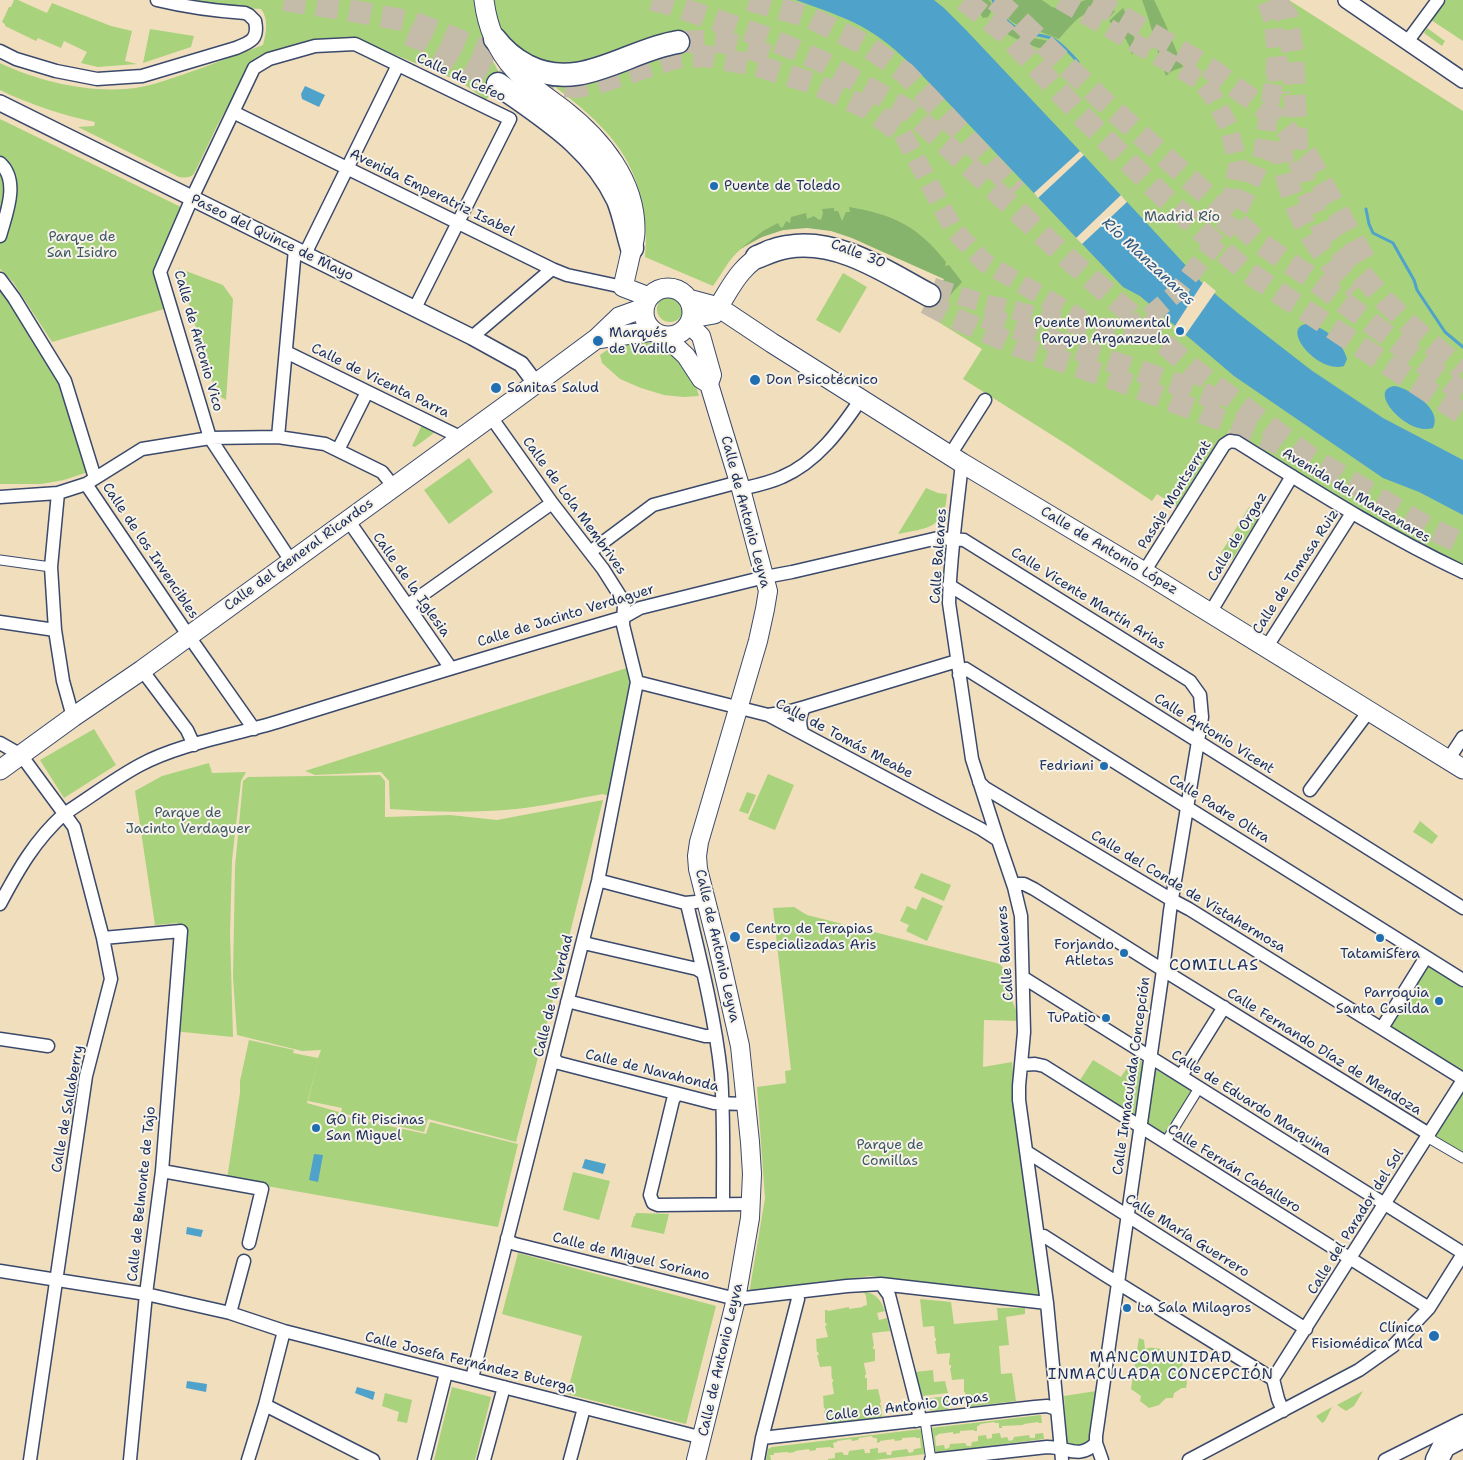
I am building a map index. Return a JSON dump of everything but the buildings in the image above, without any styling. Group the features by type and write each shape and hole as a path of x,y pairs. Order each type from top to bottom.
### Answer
{"highway":[{"path":"495,39 502,48 520,62 544,73 560,75 592,71 653,48 678,42"},
{"path":"498,84 568,134 587,154 606,179 618,202 632,248"},
{"path":"758,256 785,247 808,245 836,249 866,262 929,295"},
{"path":"1438,1460 1444,1446 1463,1436"},
{"path":"1438,1460 1463,1448"}],"main road":[{"path":"485,9 495,39 504,56 522,78 566,112 600,143 611,158 624,182 634,216 635,232 624,287 647,303"},
{"path":"691,321 714,314 736,276 758,256"},
{"path":"670,288 684,293 688,298 692,308 691,321 684,331 679,334 660,334 646,324 644,314 647,303 656,291 670,288"},
{"name":"Calle de Antonio López","path":"688,298 718,307 956,459 1456,764"},
{"name":"Calle del General Ricardos","path":"0,770 142,670 491,417 596,339 619,317 647,303"},
{"name":"Calle de Antonio López","path":"691,321 756,333"},
{"name":"Calle de Antonio Leyva","path":"691,321 702,336 712,375 709,384 740,486 768,590 766,609 758,641 699,842 697,856 698,901 740,1046 752,1174 752,1204 736,1300 696,1460"},
{"name":"Calle del General Ricardos","path":"596,339 660,334"},
{"name":"Calle de Antonio Leyva","path":"660,334 686,356 702,379 709,384"}],"street":[{"path":"0,51 56,71 97,79 142,76 249,43 255,35 255,21 245,13 192,7 157,0"},
{"path":"1346,0 1463,80"},
{"path":"1406,42 1438,0"},
{"name":"Calle de Cefeo","path":"233,112 254,68 268,59 315,46 355,44 510,118 458,222"},
{"path":"278,437 286,352 300,252 346,168 398,65"},
{"name":"Paseo del Quince de Mayo","path":"0,103 472,337 521,364 536,384"},
{"name":"Avenida Emperatriz Isabel","path":"233,112 552,269 567,275 624,287"},
{"name":"Calle de Antonio Vico","path":"233,112 192,198 160,272 210,438 291,561"},
{"path":"0,163 9,176 11,187 0,236"},
{"path":"415,308 458,222"},
{"path":"472,337 552,269"},
{"name":"Calle de los Invencibles","path":"0,279 14,298 65,381 90,481 188,635 254,729"},
{"name":"Calle de Vicenta Parra","path":"286,352 462,438"},
{"path":"338,450 367,392"},
{"path":"590,552 653,505 780,478 806,462 824,447 839,431 861,399"},
{"path":"956,459 985,400"},
{"name":"Calle de Lola Membrives","path":"491,417 622,598 624,617"},
{"path":"0,497 58,494 90,481 142,449 210,438 278,437 325,444 382,472 394,487"},
{"name":"Pasaje Montserrat","path":"1144,572 1224,445 1230,441 1237,442"},
{"name":"Avenida del Manzanares","path":"1237,442 1352,513 1463,572"},
{"name":"Calle Baleares","path":"956,459 949,603 972,759 1014,887 1021,916 1024,1032 1019,1100 1047,1303 1061,1454"},
{"name":"Calle de Orgaz","path":"1210,613 1292,476"},
{"path":"58,494 52,567 55,630 62,680 73,717"},
{"path":"408,605 552,503"},
{"name":"Calle de Tomasa Ruiz","path":"1266,648 1352,513"},
{"name":"Calle de la Iglesia","path":"348,520 450,667"},
{"name":"Calle de Jacinto Verdaguer","path":"64,814 140,765 194,745 254,729 450,667 624,617 640,608 765,577 938,538 953,538"},
{"name":"Calle Vicente Martín Arias","path":"953,538 964,540 1190,681 1200,696"},
{"path":"0,560 52,567"},
{"name":"Calle Antonio Vicent","path":"949,586 1463,908"},
{"name":"Calle de la Verdad","path":"472,1378 598,881 636,682 623,625 624,617"},
{"path":"0,622 55,630"},
{"path":"768,715 805,707 957,661"},
{"name":"Calle Padre Oltra","path":"959,675 966,669 1463,980"},
{"path":"142,670 187,730 194,745"},
{"name":"Calle de Tomás Meabe","path":"636,682 768,715 981,829 998,840"},
{"name":"Calle Inmaculada Concepción","path":"1102,1460 1096,1443 1101,1394 1172,900 1202,717 1200,696"},
{"path":"802,732 800,716 805,707"},
{"path":"1310,790 1369,711"},
{"path":"1456,764 1463,737"},
{"path":"0,743 21,755"},
{"name":"Calle de Sallaberry","path":"21,755 74,827 103,938 111,979 86,1076 30,1460"},
{"name":"Calle del Conde de Vistahermosa","path":"978,782 1172,900 1189,908 1463,1080"},
{"path":"0,888 24,848 50,816 64,814"},
{"path":"0,904 30,850 64,814"},
{"path":"598,881 685,903 698,901"},
{"name":"Calle Fernando Díaz de Mendoza","path":"1014,887 1020,884 1028,886 1429,1134 1432,1140 1463,1158"},
{"name":"Calle de Antonio Leyva","path":"698,901 688,908 715,1033 720,1073 722,1104 722,1204"},
{"name":"Calle de Belmonte de Tajo","path":"103,938 182,931 162,1171 146,1294 130,1460"},
{"path":"583,940 588,944 696,969 703,973"},
{"path":"1382,1028 1426,957"},
{"name":"Calle de Eduardo Marquina","path":"1024,978 1463,1253"},
{"path":"567,1002 706,1036 715,1033"},
{"path":"1181,1076 1224,1008"},
{"path":"0,1039 48,1046"},
{"name":"Calle de Navahonda","path":"554,1057 559,1063 677,1094 722,1104 746,1104"},
{"name":"Calle Fernán Caballero","path":"1021,1066 1035,1064 1044,1066 1429,1308"},
{"name":"Calle del Parador del Sol","path":"1273,1379 1463,1080"},
{"path":"1165,1143 1199,1088"},
{"path":"677,1094 651,1191 653,1203 658,1205 752,1204"},
{"name":"Calle María Guerrero","path":"1027,1152 1306,1329"},
{"path":"162,1171 262,1189 249,1243"},
{"path":"1039,1237 1044,1236 1273,1379 1282,1411"},
{"name":"Calle de Miguel Soriano","path":"507,1238 515,1244 736,1300 847,1286 881,1284 1047,1303"},
{"path":"1189,1460 1359,1370 1382,1355 1429,1308 1463,1253"},
{"path":"230,1313 244,1261"},
{"name":"Calle Josefa Fernández Buterga","path":"0,1271 146,1294 230,1313 284,1331 703,1438"},
{"path":"881,1284 889,1295 931,1460 1040,1448 1061,1454 1083,1453 1091,1449 1096,1443"},
{"path":"758,1460 798,1299 795,1292"},
{"path":"248,1460 265,1405 284,1331"},
{"path":"424,1460 446,1373"},
{"path":"484,1460 504,1387"},
{"path":"265,1405 373,1460"},
{"name":"Calle de Antonio Corpas","path":"762,1438 1035,1407 1046,1406 1056,1409"},
{"path":"570,1460 584,1408"},
{"path":"1386,1460 1463,1420"}],"green space":[{"path":"14,0 47,13 52,3 111,26 132,31 125,61 137,64 98,67 81,63 87,52 64,41 61,48 38,38 36,41 5,26 2,22"},
{"name":"Madrid Río","path":"173,0 1289,0 1463,111 1463,567 1369,519 1230,430 1179,508 1157,494 1152,501 963,379 982,349 927,315 944,279 843,234 820,229 796,228 761,237 741,249 729,261 713,286 645,257 646,228 644,213 637,183 631,169 616,144 595,120 554,86 557,81 621,65 628,71 652,61 560,69 523,55 504,33 483,43 502,78 486,100 461,82 359,40 259,59 235,93 194,174 186,178 179,177 78,127 94,126 95,122 47,109 0,90 0,63 30,75 62,84 94,89 126,89 163,81 263,45 266,22 261,9 220,7"},
{"path":"967,0 989,0 994,7 988,17 983,18"},
{"path":"1009,0 1042,0 1056,8 1092,0 1115,11 1108,19 1100,14 1093,13 1080,17 1059,39 1014,23 1006,14"},
{"path":"1142,0 1154,0 1183,67 1172,71 1166,76 1149,19"},
{"path":"1446,0 1463,0 1463,41 1431,20"},
{"path":"1123,8 1131,25 1134,38 1135,44 1132,55 1124,36 1109,21"},
{"path":"998,15 1011,28 1024,36 1055,44 1048,48 1040,48 1011,36 998,27"},
{"path":"1427,28 1445,41 1442,46 1424,33"},
{"path":"150,29 194,36 191,47 143,63"},
{"name":"Parque de San Isidro","path":"0,119 183,208 155,271 164,309 52,342 13,282 0,269"},
{"path":"849,207 892,218 904,224 915,231 936,250 946,262 945,266 949,265 962,282 935,312 929,310 944,279 852,238 831,231 807,228 783,230 762,237 740,249 763,231 778,223 781,228 786,221 790,223 791,217 806,213 807,219 814,216 821,220 822,209 834,208 834,211 838,211 842,221 846,212 850,212"},
{"path":"178,268 223,285 233,299 226,400 216,394"},
{"path":"843,273 867,287 840,333 816,320"},
{"path":"0,286 60,374 88,472 64,480 41,484 0,484"},
{"path":"670,296 679,300 683,309 679,318 670,322 661,318 657,309 661,300"},
{"path":"642,341 663,347 674,353 692,372 699,396 664,395 641,388 620,379 602,363 600,355 610,348 625,343"},
{"path":"422,425 434,431 434,433 415,447 412,446"},
{"path":"469,458 493,492 449,524 424,490"},
{"path":"926,488 938,493 947,494 943,514 933,525 898,534"},
{"path":"1249,507 1261,514 1232,560 1221,553"},
{"path":"633,666 637,682 614,798 603,794 527,808 484,811 390,809 389,781 381,772 315,775 305,771"},
{"path":"94,729 116,765 64,798 40,760"},
{"name":"Parque de Jacinto Verdaguer","path":"209,763 212,773 246,772 241,781 232,860 230,933 233,1037 173,1031 181,931 178,923 155,925 135,791 162,776"},
{"path":"768,774 794,785 775,830 748,819"},
{"path":"380,775 385,781 385,817 450,815 497,820 603,800 516,1142 428,1119 424,1132 341,1113 342,1108 308,1101 318,1062 307,1103 339,1112 338,1115 426,1134 430,1122 518,1144 498,1227 227,1179 240,1093 240,1081 249,1040 294,1050 293,1053 318,1058 321,1050 302,1051 237,1035 233,977 235,867 243,781 248,777"},
{"path":"747,792 756,795 748,814 739,811"},
{"path":"1420,821 1438,836 1432,844 1413,832"},
{"path":"921,873 951,885 944,901 914,888"},
{"path":"922,897 943,906 927,941 906,931 909,925 900,921 907,906 916,910"},
{"name":"Parque de Comillas","path":"794,907 807,915 1000,964 1010,976 1012,1000 1020,1021 984,1020 983,1067 1012,1062 1039,1297 870,1276 749,1294 765,1198 757,1087 786,1083 785,1071 791,1070 773,908"},
{"path":"1426,957 1463,980 1463,1079 1382,1028"},
{"path":"1134,1057 1196,1093 1168,1138 1080,1080 1093,1060 1121,1077"},
{"path":"1463,1080 1463,1158 1432,1140"},
{"path":"573,1172 610,1181 599,1220 563,1210"},
{"path":"636,1213 669,1214 664,1234 631,1227"},
{"path":"518,1253 716,1306 686,1424 567,1394 582,1336 502,1314"},
{"path":"864,1292 872,1294 880,1300 885,1311 877,1313 879,1320 887,1318 890,1331 872,1333 875,1361 864,1363 867,1390 878,1389 882,1418 827,1424 823,1396 834,1394 833,1379 831,1366 820,1367 816,1339 828,1337 825,1326 827,1325 825,1323 825,1310 863,1307 867,1305"},
{"path":"920,1299 951,1302 954,1324 998,1320 997,1308 1025,1308 1025,1314 1006,1317 1009,1345 999,1346 1001,1374 1012,1373 1016,1401 967,1407 964,1395 964,1379 952,1380 951,1365 949,1365 950,1353 937,1354 934,1326 923,1327"},
{"path":"1139,1338 1144,1340 1145,1349 1152,1348 1177,1352 1182,1357 1183,1373 1187,1382 1186,1388 1182,1388 1174,1393 1173,1398 1166,1398 1159,1405 1149,1408 1140,1401 1141,1396 1131,1389"},
{"path":"933,1370 934,1382 945,1381 948,1393 922,1396 915,1372"},
{"path":"452,1387 491,1397 475,1460 434,1460"},
{"path":"1096,1391 1089,1444 1071,1447 1067,1440 1064,1396"},
{"path":"1363,1391 1354,1406 1346,1411 1337,1405"},
{"path":"385,1393 412,1400 407,1423 397,1421 399,1412 382,1406"},
{"path":"948,1396 948,1409 939,1411 932,1411 927,1408 923,1399"},
{"path":"1332,1407 1325,1421 1322,1423 1316,1416"},
{"path":"1041,1415 1042,1423 1002,1426 1002,1428 999,1428 999,1423 994,1422 980,1424 977,1426 977,1431 938,1434 935,1436 936,1446 944,1445 945,1449 949,1448 950,1444 965,1443 967,1446 971,1446 972,1442 978,1441 978,1436 986,1435 987,1439 992,1438 992,1434 1000,1433 1001,1438 1007,1437 1009,1441 1013,1440 1014,1437 1029,1435 1030,1438 1035,1438 1035,1434 1043,1433 1044,1439 934,1453 931,1428"},
{"path":"922,1429 926,1454 874,1460 828,1460 835,1458 835,1453 842,1452 844,1455 848,1455 849,1451 864,1449 865,1453 870,1453 870,1449 878,1448 878,1453 886,1452 887,1455 891,1455 892,1451 907,1449 909,1453 913,1452 914,1449 921,1448 920,1438 916,1437 902,1438 902,1440 895,1441 894,1439 880,1441 877,1443 877,1438 872,1436 852,1441 851,1439 837,1441 833,1443 834,1448 774,1453 774,1455 770,1455 771,1460 766,1460 768,1449 772,1447"}],"water":[{"name":"Río Manzanares","path":"796,0 934,0 967,31 1202,283 1311,370 1383,418 1463,460 1463,515 1419,492 1383,478 1234,376 1140,296 1123,287 918,71 893,48 868,30 838,15"},
{"path":"305,86 325,95 319,107 302,99 301,94"},
{"path":"1306,324 1325,331 1337,341 1347,359 1344,366 1334,367 1324,364 1306,350 1297,334 1299,328"},
{"path":"1395,386 1409,391 1429,407 1435,421 1433,428 1423,429 1412,426 1393,412 1387,403 1385,395 1387,389"},
{"path":"314,1154 323,1155 318,1182 309,1180"},
{"path":"585,1159 606,1164 603,1174 582,1168"},
{"path":"187,1227 203,1230 201,1237 186,1234"},
{"path":"187,1381 207,1384 206,1392 186,1388"},
{"path":"357,1387 375,1392 373,1400 355,1393"}],"pier":[{"path":"1080,151 1084,155 1038,198 1034,193"},
{"path":"1121,195 1127,202 1082,244 1076,238"},
{"path":"1204,281 1216,291 1184,337 1173,329"}],"waterway":[{"name":"Calle 30","path":"993,0 1001,15 1010,24 1020,30 1055,40 1078,62"},
{"path":"1366,209 1373,233 1393,243 1414,280 1417,290 1445,332 1463,347"}],"tunnel":[{"path":"284,0 413,22 476,47 503,60 534,79 553,85 576,87 595,84 675,58 705,56 754,65 813,83 867,108 903,134"},
{"path":"652,0 666,3 768,38 821,61 911,112 1063,254 1193,369 1310,457 1427,527 1463,544"},
{"path":"749,0 809,17 864,44 905,73 1016,191"},
{"path":"964,0 1005,33 1081,115 1165,198 1242,268 1463,414"},
{"path":"995,0 1260,243 1313,279 1463,392"},
{"path":"1060,0 1201,81 1214,98 1229,127 1238,165 1229,212"},
{"path":"1094,0 1208,67 1277,118 1307,155 1369,268"},
{"path":"933,287 979,302 1097,328 1129,326 1146,319 1175,294 1224,232 1240,206 1262,158 1277,59 1273,19 1265,0"},
{"path":"1276,0 1287,16 1293,53 1297,151 1306,189 1321,225 1344,255 1388,304 1463,371"},
{"path":"408,35 422,40 498,84"},
{"path":"682,42 718,42 751,49 775,58"},
{"path":"1277,59 1279,94"},
{"path":"903,134 954,230 984,262 1083,320"},
{"path":"1281,141 1290,190 1303,222 1331,264 1356,289"},
{"path":"926,303 952,317 1018,346 1117,380 1280,444"},
{"path":"984,317 1227,403"}],"place":[{"name":"Puente de Toledo","path":"714,186"},
{"name":"Puente Monumental Parque Arganzuela","path":"1180,331"},
{"name":"Marqués de Vadillo","path":"598,341"},
{"name":"Don Psicotécnico","path":"755,380"},
{"name":"Sanitas Salud","path":"496,388"},
{"name":"Fedriani","path":"1104,766"},
{"name":"Centro de Terapias Especializadas Aris","path":"735,937"},
{"name":"TatamiSfera","path":"1380,938"},
{"name":"Forjando Atletas","path":"1124,953"},
{"name":"Parroquia Santa Casilda","path":"1439,1001"},
{"name":"TuPatio","path":"1106,1018"},
{"name":"GO fit Piscinas San Miguel","path":"316,1128"},
{"name":"La Sala Milagros","path":"1127,1308"},
{"name":"Clínica Fisiomédica Mcd","path":"1434,1336"}],"district":[{"name":"COMILLAS","path":"1214,966"},
{"name":"MANCOMUNIDAD INMACULADA CONCEPCIÓN","path":"1161,1366"}]}
